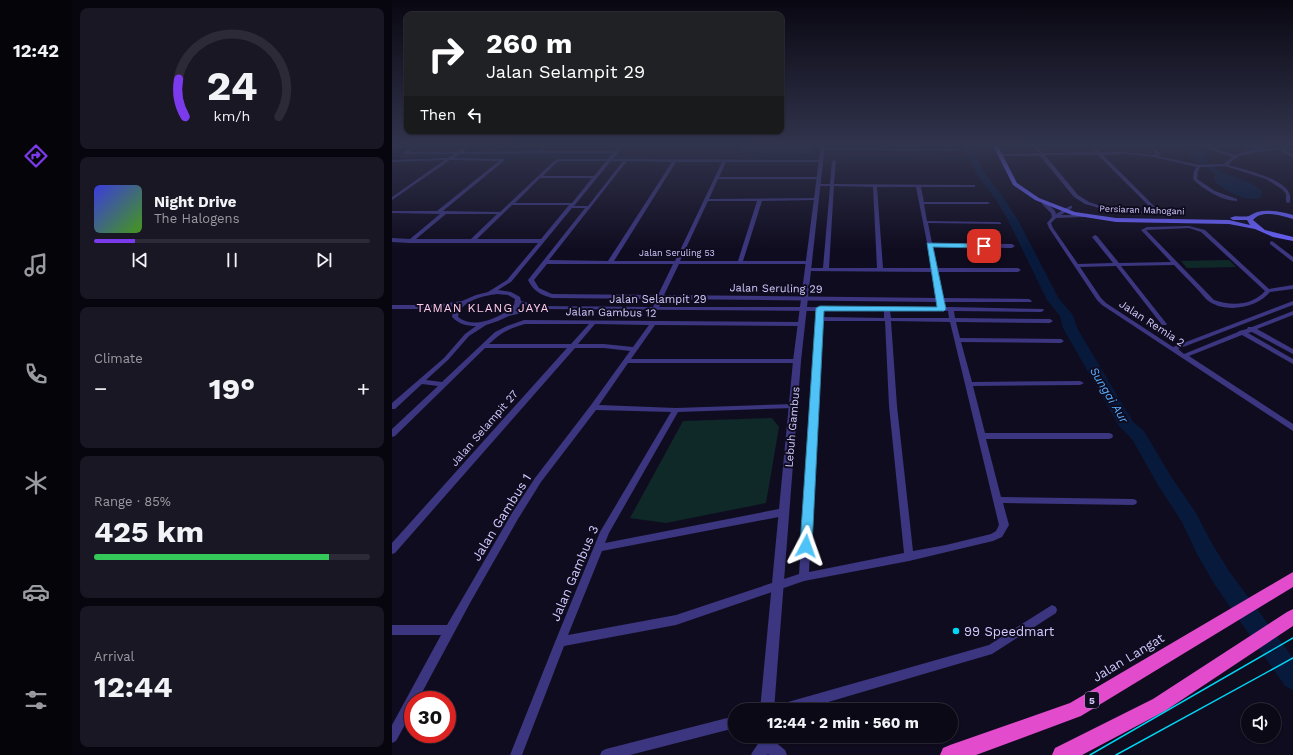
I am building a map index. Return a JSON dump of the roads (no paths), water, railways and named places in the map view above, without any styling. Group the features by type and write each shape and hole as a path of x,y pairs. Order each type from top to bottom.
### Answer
{"highway":[{"name":"Jalan Langat","path":"950,755 1075,710 1293,579"},
{"path":"1062,755 1159,705 1289,620"}],"main road":[{"name":"Persiaran Mahogani","path":"1013,180 1020,189 1044,203 1086,216 1122,220 1230,222 1257,228 1273,235 1293,239"},
{"name":"Persiaran Mahogani","path":"1013,180 1067,209 1137,219 1250,218 1254,215 1268,213 1293,217"},
{"path":"1250,218 1251,223 1257,228"}],"street":[{"path":"392,199 421,179"},
{"path":"410,240 480,179"},
{"path":"472,241 537,179"},
{"path":"490,293 509,281 594,179"},
{"path":"546,262 611,179"},
{"path":"610,262 663,179"},
{"path":"655,309 715,179"},
{"path":"747,179 818,182 832,185 973,186"},
{"path":"826,270 832,179"},
{"path":"1062,179 1076,196 1099,207 1149,213 1155,209 1125,179"},
{"path":"1195,179 1202,186 1216,194 1235,200"},
{"path":"1269,179 1288,194 1288,202"},
{"name":"Lebuh Gambus","path":"768,703 779,585 793,406 818,182"},
{"path":"875,185 880,270"},
{"path":"918,185 942,309"},
{"path":"706,200 816,199"},
{"path":"740,263 760,200"},
{"path":"921,203 988,203"},
{"path":"1044,203 1055,217"},
{"path":"511,204 572,205 590,207"},
{"path":"1055,217 1067,209"},
{"path":"392,212 501,213"},
{"path":"1055,217 1086,216"},
{"name":"Jalan Remia 2","path":"1055,217 1049,223 1050,228 1099,300 1293,428"},
{"path":"925,222 999,223"},
{"path":"1189,227 1203,230 1268,291 1265,296 1253,303 1222,305 1212,301 1143,230 1147,228 1189,227"},
{"path":"1095,237 1164,324"},
{"path":"392,240 542,241"},
{"path":"1272,243 1293,260"},
{"path":"929,245 1012,246"},
{"name":"Jalan Seruling 53","path":"546,262 740,263 808,266 826,270 1018,270"},
{"name":"Jalan Seruling 29","path":"546,262 531,280 533,286 538,292 552,296 1029,301"},
{"path":"1076,266 1175,263"},
{"path":"509,281 509,293"},
{"path":"1268,291 1293,288"},
{"path":"392,307 435,307 463,303 480,295 490,293 509,293 515,295 519,302 517,306 508,314"},
{"name":"Jalan Selampit 29","path":"519,302 539,308"},
{"path":"455,313 463,303"},
{"path":"1173,349 1293,303"},
{"path":"435,307 455,313"},
{"name":"Jalan Selampit 29","path":"485,323 508,314 539,308 1041,310"},
{"path":"804,577 820,308"},
{"path":"887,309 893,406 909,557"},
{"path":"560,642 676,620 804,577 909,557 993,537 999,534 1004,525 999,500 968,384 950,309"},
{"path":"455,313 457,320 467,324 485,323"},
{"path":"1184,356 1293,313"},
{"path":"820,318 1050,321"},
{"name":"Jalan Gambus 12","path":"392,434 497,334 509,327 524,322 802,324"},
{"name":"Jalan Selampit 27","path":"392,550 571,346 594,322"},
{"path":"392,407 446,359 467,335 485,323"},
{"name":"Jalan Gambus 1","path":"392,738 450,630 515,516 538,480 594,407 654,323"},
{"path":"1241,323 1293,352"},
{"path":"467,324 467,335"},
{"path":"1232,327 1293,362"},
{"path":"958,340 1061,341"},
{"path":"484,346 604,346 635,349"},
{"path":"627,361 798,361"},
{"path":"420,382 444,384"},
{"path":"968,384 1080,383"},
{"path":"594,407 676,410 793,406"},
{"name":"Jalan Gambus 3","path":"516,755 598,548 611,521 676,410"},
{"path":"982,436 1109,436"},
{"path":"999,500 1133,502"},
{"path":"598,548 784,512"},
{"path":"804,703 992,649 1052,610"},
{"path":"392,630 450,630"},
{"path":"606,755 728,724"},
{"path":"764,745 780,755"}],"water":[{"path":"1241,179 1262,191 1260,198 1248,199 1236,195 1223,188 1214,180"}],"waterway":[{"name":"Sungai Aur","path":"985,179 1000,199 1013,220 1053,300 1066,315 1070,328 1127,426 1138,435 1164,480 1189,518 1204,548 1222,578 1293,678"}],"tram line":[{"path":"1090,755 1293,638"},
{"path":"1116,755 1293,658"}],"place":[{"name":"99 Speedmart","path":"956,631"}],"district":[{"name":"TAMAN KLANG JAYA","path":"483,308"}]}
